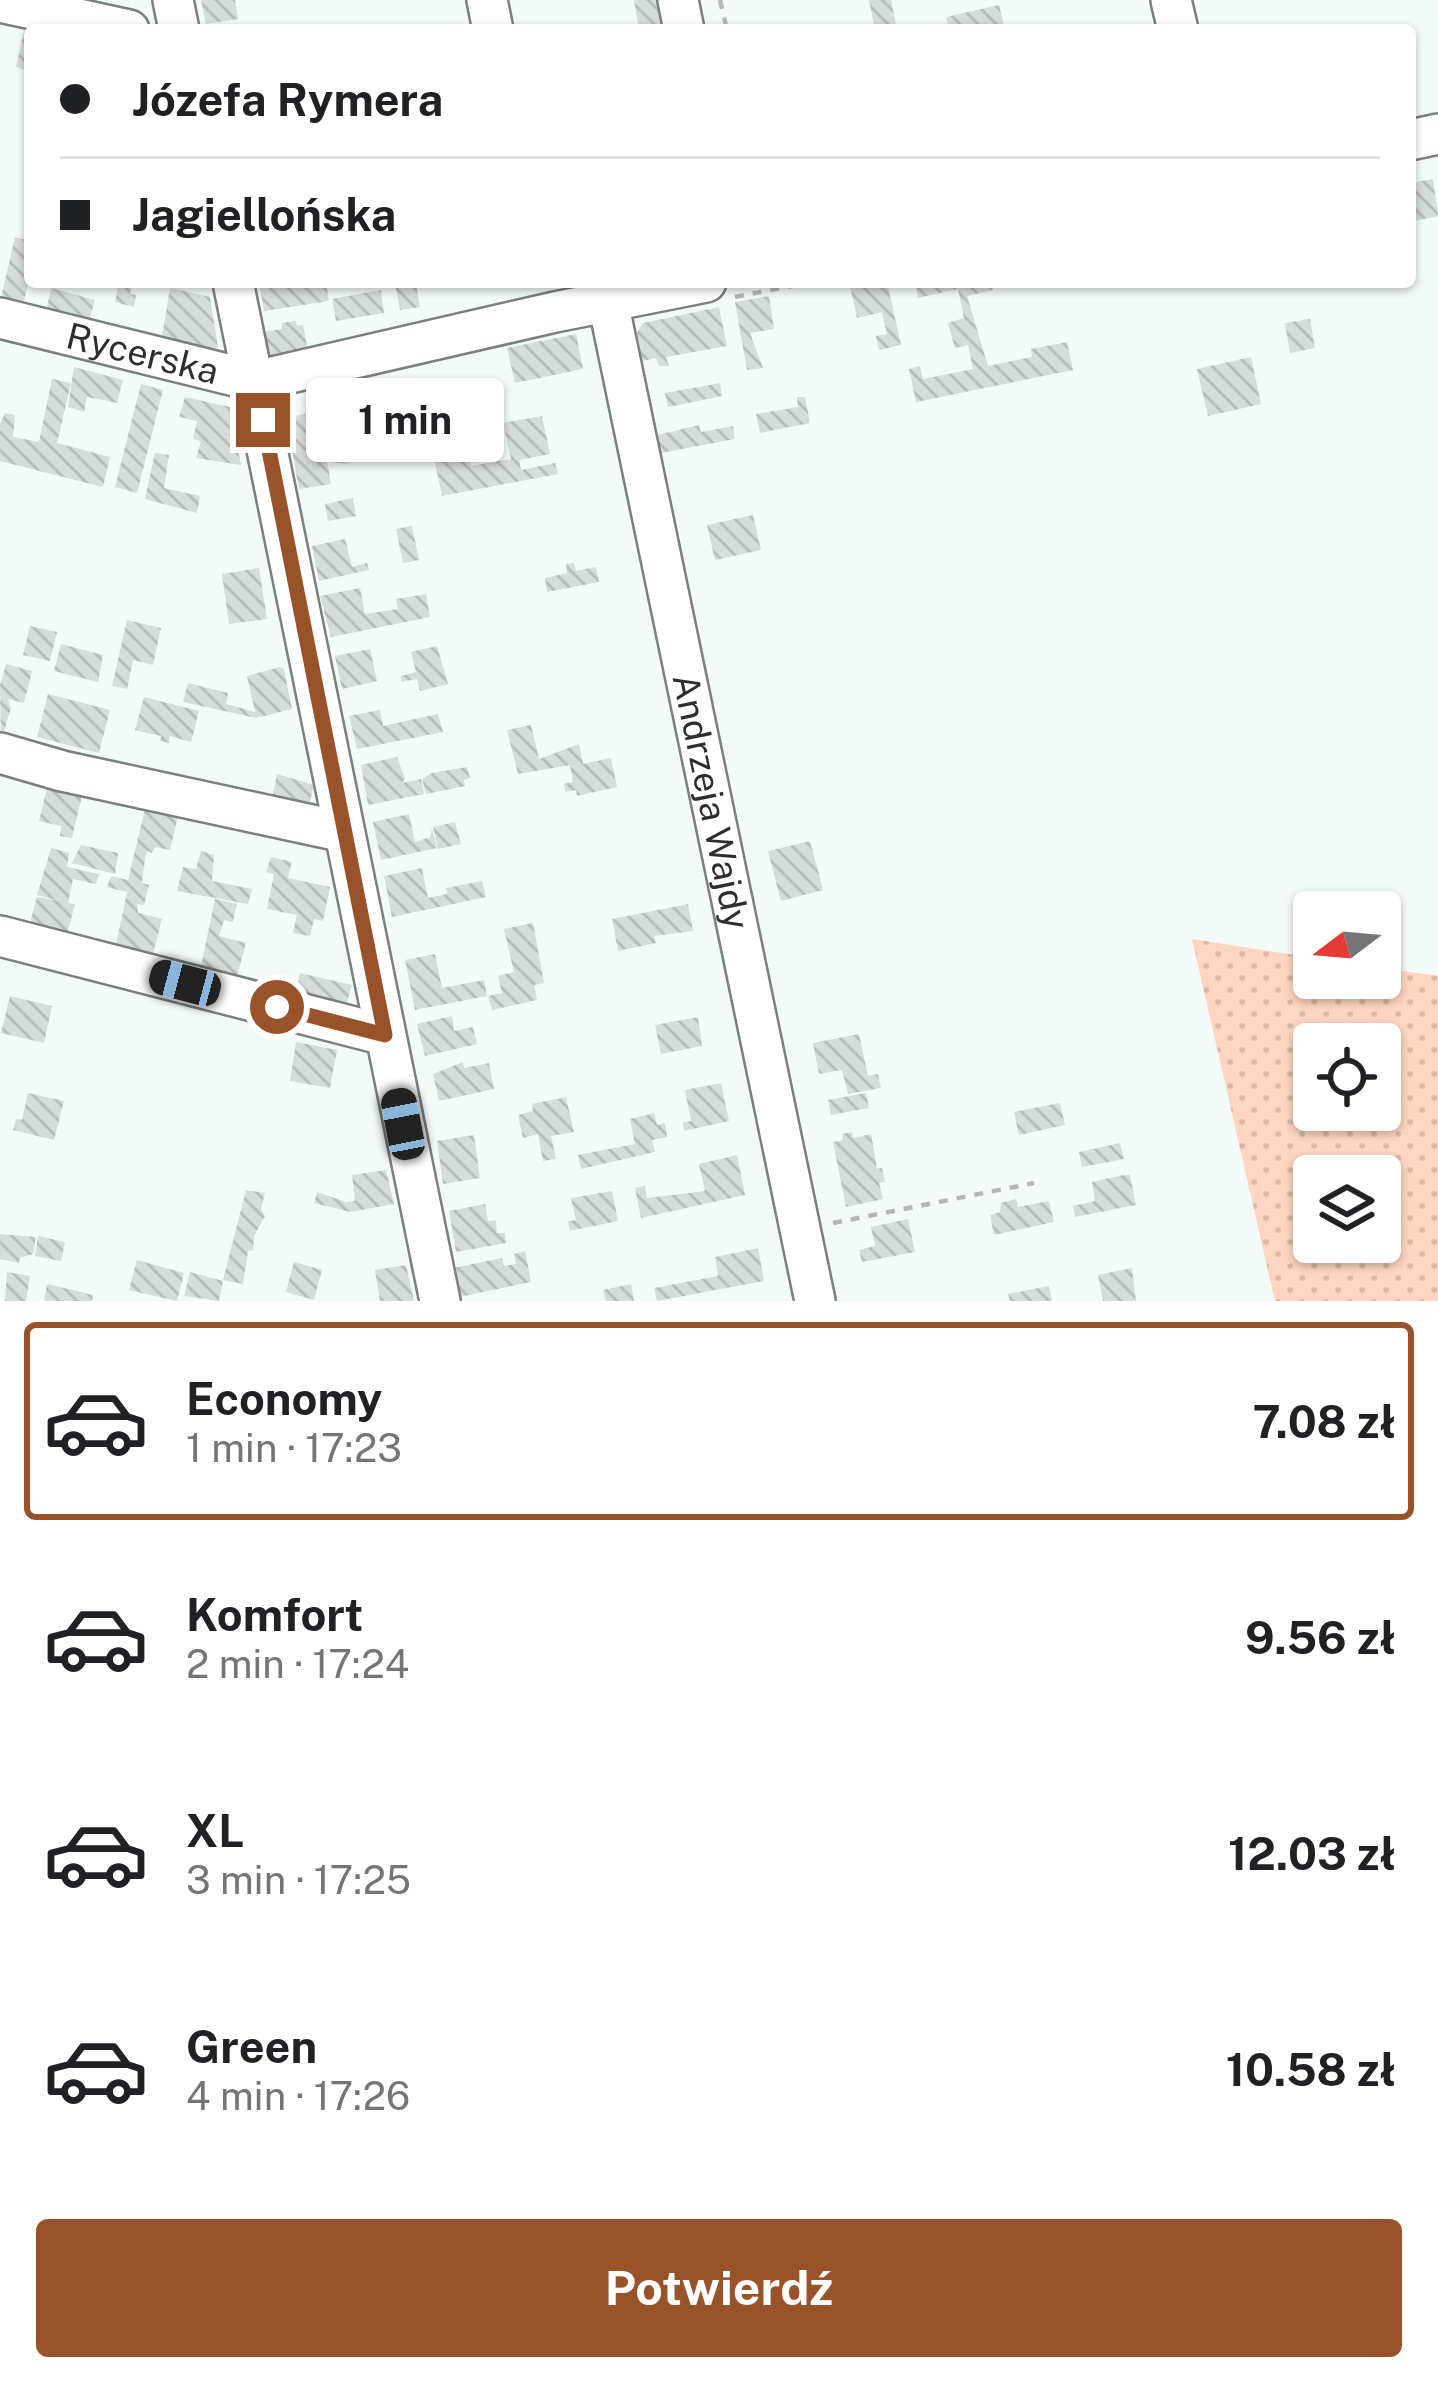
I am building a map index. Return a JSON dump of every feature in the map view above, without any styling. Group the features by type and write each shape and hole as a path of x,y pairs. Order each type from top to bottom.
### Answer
{"street":[{"path":"0,2 101,24"},
{"path":"234,288 440,1301"},
{"name":"Rycerska","path":"0,318 255,381 551,297 608,302 710,291"},
{"name":"Andrzeja Wajdy","path":"608,302 814,1301"},
{"path":"0,753 62,771 344,832"},
{"path":"0,936 385,1035"}],"path":[{"path":"710,291 743,288"},
{"path":"800,1229 1034,1183"}],"shaded area":[{"path":"1192,939 1293,955 1293,999 1401,999 1401,971 1438,976 1438,1301 1275,1301"}],"building":[{"path":"201,0 235,0 238,19 206,24"},
{"path":"634,0 660,0 664,24 638,24"},
{"path":"869,0 891,0 896,24 874,24"},
{"path":"999,5 1004,24 948,24 946,17"},
{"path":"24,31 24,70 16,67"},
{"path":"1433,179 1438,216 1416,221 1416,182"},
{"path":"15,237 24,239 27,288 23,304 1,298"},
{"path":"51,288 95,300 87,327 45,316"},
{"path":"118,288 132,288 130,294 136,295 134,307 115,302"},
{"path":"170,288 210,297 218,347 213,350 162,337"},
{"path":"260,288 327,288 329,301 264,311"},
{"path":"396,288 417,288 420,307 400,310"},
{"path":"850,288 888,288 901,345 879,350 876,336 887,334 882,312 857,318"},
{"path":"916,288 992,288 967,296 988,366 1032,357 1031,349 1067,342 1073,370 916,402 909,369 920,366 923,379 973,369 968,345 955,348 948,323 964,318 958,289 918,298"},
{"path":"381,290 384,313 336,321 332,299"},
{"path":"769,296 774,329 750,333 763,368 747,370 735,302"},
{"path":"719,307 727,346 666,357 669,366 659,366 656,358 642,361 637,333 643,323"},
{"path":"1310,319 1315,348 1290,353 1285,323"},
{"path":"296,321 297,326 303,325 308,351 266,358 262,332"},
{"path":"576,334 583,369 515,383 507,348"},
{"path":"1251,357 1261,404 1208,416 1197,369"},
{"path":"74,367 123,380 117,403 87,397 84,412 68,407"},
{"path":"52,379 71,383 57,443 110,457 103,487 0,461 0,424 5,413 15,415 13,437 39,442"},
{"path":"720,383 722,396 668,407 665,393"},
{"path":"141,384 163,390 137,493 115,487"},
{"path":"471,392 476,417 461,420 471,466 511,459 503,423 542,416 550,454 519,460 521,470 555,463 558,474 442,496 432,448 427,447 344,464 327,461 331,484 299,489 286,418 319,411 323,434 335,432 333,425 374,417 378,437 443,424 438,399"},
{"path":"185,397 230,407 241,465 196,458 201,441 193,439 197,421 179,417"},
{"path":"797,397 805,397 810,423 760,433 756,414 798,407"},
{"path":"699,425 701,432 733,426 735,439 661,453 657,435"},
{"path":"155,453 169,455 164,488 200,496 197,513 145,499"},
{"path":"353,498 356,516 328,521 325,504"},
{"path":"753,515 761,550 715,560 707,525"},
{"path":"412,526 419,560 403,563 396,529"},
{"path":"345,539 352,567 367,563 369,570 319,581 312,546"},
{"path":"574,563 576,571 596,567 599,582 547,592 545,578 567,573 566,564"},
{"path":"259,568 267,619 229,624 222,574"},
{"path":"360,588 365,614 398,609 396,599 426,594 430,617 331,637 320,596"},
{"path":"127,620 161,628 153,665 133,660 127,689 112,686"},
{"path":"30,626 57,632 50,661 23,655"},
{"path":"61,644 103,655 98,682 54,671"},
{"path":"437,646 448,684 420,691 417,679 401,682 401,676 416,672 411,652"},
{"path":"370,649 377,681 342,689 335,656"},
{"path":"6,664 32,671 24,703 8,699 11,708 1,742 0,685"},
{"path":"280,667 292,709 256,718 183,702 188,683 228,693 226,704 255,712 247,676"},
{"path":"48,694 110,710 99,753 37,737"},
{"path":"144,697 199,711 191,742 170,736 169,743 160,741 161,736 135,730"},
{"path":"380,710 383,726 438,714 443,732 357,749 349,716"},
{"path":"531,725 539,759 579,744 583,764 611,758 617,787 577,796 576,790 565,792 564,784 573,782 570,765 518,774 507,730"},
{"path":"397,757 405,779 402,783 421,779 424,794 368,805 361,765"},
{"path":"467,767 470,778 464,780 465,786 426,794 422,779"},
{"path":"277,774 314,785 307,814 271,804"},
{"path":"47,788 82,796 72,838 60,836 61,826 39,821"},
{"path":"145,809 178,816 170,850 155,847 145,859 142,883 149,885 144,905 137,904 138,913 162,919 153,954 116,945 127,892 107,887 111,876 128,880"},
{"path":"409,814 415,842 430,837 432,829 437,848 381,860 373,822"},
{"path":"455,822 461,844 438,849 433,827"},
{"path":"810,841 823,890 781,901 768,851"},
{"path":"81,845 118,853 115,874 72,863"},
{"path":"51,848 69,853 67,867 99,874 96,884 73,879 68,903 75,904 66,938 29,927 37,897 60,901 37,895"},
{"path":"201,851 214,855 212,881 252,889 248,904 177,891 183,867 196,869"},
{"path":"271,857 292,862 288,878 330,887 323,921 314,919 310,936 293,933 297,915 267,909 274,874 266,872"},
{"path":"422,868 428,898 447,894 446,888 482,881 486,897 392,917 384,876"},
{"path":"215,899 237,904 233,922 224,920 219,936 246,943 237,976 201,966"},
{"path":"688,904 693,931 654,936 656,943 618,951 612,919"},
{"path":"533,923 544,983 534,985 537,1000 492,1010 488,996 502,993 498,976 514,972 504,929"},
{"path":"435,954 442,988 484,980 487,996 415,1010 405,960"},
{"path":"300,973 352,985 344,1012 294,1001"},
{"path":"10,996 52,1006 44,1043 1,1033"},
{"path":"452,1016 454,1031 473,1027 477,1044 425,1056 417,1024"},
{"path":"698,1017 702,1046 661,1054 655,1025"},
{"path":"859,1034 868,1076 878,1074 881,1088 848,1094 842,1070 819,1074 813,1043"},
{"path":"296,1042 337,1050 330,1088 290,1081"},
{"path":"463,1062 464,1068 489,1063 494,1089 439,1101 433,1074"},
{"path":"721,1083 729,1121 684,1131 683,1122 691,1121 685,1090"},
{"path":"28,1093 64,1101 54,1140 13,1130 16,1119 22,1120"},
{"path":"866,1093 869,1108 831,1115 828,1100"},
{"path":"566,1097 574,1132 551,1136 556,1159 543,1161 538,1134 523,1138 518,1115 533,1111 532,1104"},
{"path":"1060,1103 1065,1125 1019,1135 1014,1112"},
{"path":"654,1113 657,1125 665,1123 667,1137 652,1140 655,1152 581,1169 578,1155 635,1144 630,1119"},
{"path":"852,1132 853,1138 871,1134 877,1169 882,1168 885,1182 879,1183 883,1199 846,1207 833,1142"},
{"path":"474,1135 480,1178 443,1184 437,1141"},
{"path":"1120,1143 1124,1159 1082,1167 1079,1152"},
{"path":"737,1155 745,1195 641,1218 635,1188 645,1186 647,1198 705,1191 699,1164"},
{"path":"386,1170 394,1204 350,1212 314,1203 317,1192 355,1201 352,1175"},
{"path":"1130,1175 1136,1205 1075,1217 1073,1206 1095,1201 1092,1182"},
{"path":"246,1190 265,1193 261,1209 265,1216 254,1236 253,1250 248,1251 243,1284 223,1280"},
{"path":"612,1191 618,1221 570,1231 568,1221 576,1220 571,1198"},
{"path":"1016,1199 1018,1207 1049,1201 1054,1222 994,1235 990,1215 1000,1212 1001,1203"},
{"path":"485,1204 488,1221 496,1220 497,1233 505,1233 506,1243 456,1252 449,1211"},
{"path":"908,1219 915,1252 862,1262 859,1250 875,1246 871,1227"},
{"path":"0,1234 36,1237 33,1254 20,1258 19,1263 0,1259"},
{"path":"38,1236 65,1242 61,1261 35,1256"},
{"path":"758,1248 764,1281 657,1301 654,1288 718,1276 715,1257"},
{"path":"525,1251 531,1282 459,1297 453,1268 502,1258 504,1266 516,1264 514,1254"},
{"path":"137,1260 184,1273 177,1301 129,1290"},
{"path":"294,1262 322,1270 314,1300 286,1292"},
{"path":"406,1265 414,1301 380,1301 375,1270"},
{"path":"1132,1268 1136,1301 1103,1301 1098,1275"},
{"path":"7,1272 30,1276 26,1301 5,1301"},
{"path":"190,1272 223,1281 219,1301 184,1296"},
{"path":"47,1284 93,1295 92,1301 44,1301"},
{"path":"631,1284 634,1301 606,1301 603,1290"},
{"path":"1049,1286 1052,1301 1010,1301 1008,1294"}],"route":[{"path":"263,420 385,1035 277,1007"}]}
